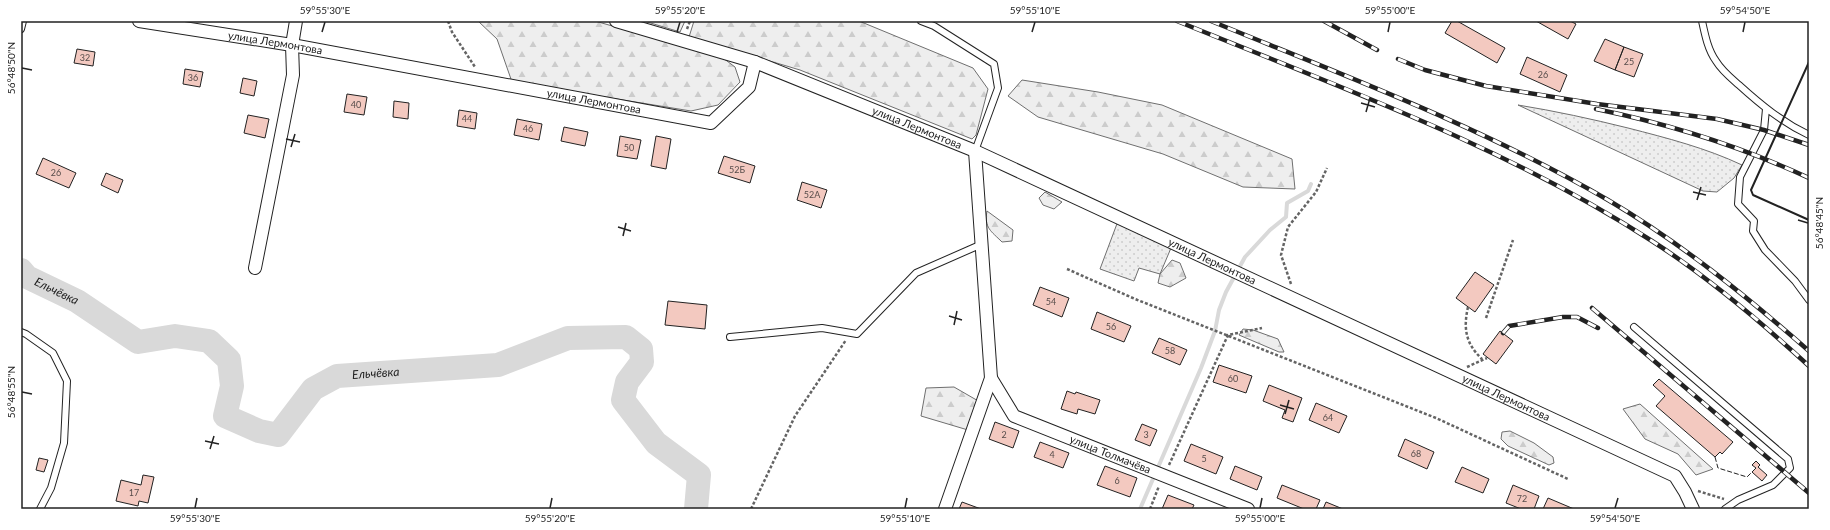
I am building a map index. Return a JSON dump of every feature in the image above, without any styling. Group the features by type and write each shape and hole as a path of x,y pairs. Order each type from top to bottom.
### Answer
{"street":[{"name":"улица Лермонтова","path":"139,21 292,45 711,123 748,87 755,62 975,151 1454,373 1678,480"},
{"path":"255,268 293,75 292,45 296,21"},
{"path":"616,21 755,62"},
{"path":"945,509 991,378 975,151"},
{"name":"улица Толмачёва","path":"991,378 1014,416 1248,509"},
{"path":"1678,480 1693,509"}],"lane":[{"path":"21,29 23,21"},
{"path":"921,21 934,26 994,64 998,88 975,151"},
{"path":"1702,21 1710,50 1716,61 1727,74 1766,109 1809,135"},
{"path":"1766,109 1764,130 1740,177 1737,198 1738,204 1754,221 1753,231 1765,250 1795,281 1809,300"},
{"path":"730,337 822,328 857,334 916,273 982,244"},
{"path":"1634,327 1788,459 1790,468 1773,485 1738,500 1725,509"},
{"path":"21,332 53,352 67,381 64,443 51,488 40,509"}],"path":[{"path":"448,21 452,32 485,81"},
{"path":"1297,300 1281,254 1288,227 1316,192 1327,168"},
{"path":"1486,318 1513,240"},
{"path":"1067,269 1135,299 1436,418 1568,479"},
{"path":"1468,306 1466,332 1472,350 1482,359"},
{"path":"1228,335 1262,328"},
{"path":"751,509 795,416 851,333"},
{"path":"1150,509 1228,335"},
{"path":"1454,373 1487,358"},
{"path":"1678,480 1710,496 1727,500 1738,500"}],"green space":[{"path":"478,21 595,21 723,58 735,67 740,82 718,105 691,111 512,82 497,39"},
{"path":"644,21 685,21 680,32"},
{"path":"694,21 859,21 973,68 988,89 976,135 972,139 800,70 689,37"},
{"path":"1022,80 1098,92 1162,105 1292,159 1295,189 1243,187 1163,154 1038,117 1008,96"},
{"path":"1518,105 1587,118 1628,128 1700,148 1742,165 1734,178 1717,192 1703,191"},
{"path":"1045,192 1062,202 1054,209 1043,205 1039,198"},
{"path":"987,211 1013,230 1012,241 1002,242 989,229 986,217"},
{"path":"1118,221 1171,248 1160,274 1139,268 1134,281 1100,269"},
{"path":"1172,260 1180,263 1186,278 1170,287 1158,283 1160,274"},
{"path":"1243,329 1253,330 1278,339 1284,352 1279,352 1239,335"},
{"path":"954,387 980,402 968,430 921,416 926,388"},
{"path":"1640,404 1713,469 1696,475 1678,454 1645,439 1623,409"},
{"path":"1510,431 1534,443 1553,457 1554,463 1549,465 1508,446 1501,439 1502,432"}],"building":[{"path":"1452,21 1457,21 1505,48 1497,63 1445,33"},
{"path":"1536,21 1570,21 1576,24 1568,39"},
{"path":"1605,39 1624,47 1615,70 1594,61"},
{"path":"1624,47 1643,54 1634,77 1615,70"},
{"path":"77,49 95,52 93,66 74,63"},
{"path":"1527,57 1567,75 1560,92 1520,74"},
{"path":"185,69 203,72 200,87 183,84"},
{"path":"243,78 257,81 254,96 240,93"},
{"path":"347,94 367,97 364,115 344,112"},
{"path":"394,101 409,103 408,119 393,117"},
{"path":"459,110 477,113 475,129 457,126"},
{"path":"248,115 269,119 265,138 244,133"},
{"path":"517,119 542,124 539,140 514,135"},
{"path":"564,127 588,132 585,146 561,141"},
{"path":"620,136 641,140 637,159 617,156"},
{"path":"656,136 671,139 666,169 651,166"},
{"path":"724,156 755,166 750,183 718,173"},
{"path":"43,158 76,173 69,188 36,174"},
{"path":"106,173 123,180 118,193 101,185"},
{"path":"802,182 827,190 821,208 797,200"},
{"path":"1475,272 1494,285 1475,312 1456,298"},
{"path":"1040,287 1069,298 1062,317 1033,305"},
{"path":"668,301 707,305 705,329 665,325"},
{"path":"1097,312 1131,326 1124,342 1091,329"},
{"path":"1500,331 1513,341 1496,364 1483,354"},
{"path":"1159,338 1187,350 1180,365 1152,353"},
{"path":"1219,365 1252,376 1246,393 1213,382"},
{"path":"1659,379 1733,442 1722,454 1720,452 1715,457 1656,406 1665,396 1653,385"},
{"path":"1269,385 1302,398 1293,422 1282,418 1285,410 1263,401"},
{"path":"1067,391 1075,394 1076,392 1100,400 1095,414 1078,409 1077,414 1061,409"},
{"path":"1316,403 1347,416 1339,433 1309,420"},
{"path":"995,422 1019,431 1013,448 989,439"},
{"path":"1142,424 1157,430 1150,446 1135,440"},
{"path":"1405,439 1434,452 1427,469 1398,456"},
{"path":"1040,442 1069,453 1063,468 1034,457"},
{"path":"1191,444 1223,457 1216,474 1184,461"},
{"path":"39,458 48,460 44,472 36,470"},
{"path":"1756,461 1760,465 1758,467 1767,475 1762,481 1752,472 1756,468 1752,465"},
{"path":"1105,466 1137,478 1130,497 1097,485"},
{"path":"1235,466 1262,477 1257,490 1230,479"},
{"path":"1462,467 1489,479 1483,493 1455,482"},
{"path":"143,475 154,477 148,503 139,501 138,506 116,501 121,480 141,485"},
{"path":"1282,485 1320,500 1316,509 1304,509 1277,498"},
{"path":"1513,485 1539,496 1534,509 1521,509 1506,503"},
{"path":"1168,495 1194,505 1192,509 1162,509"},
{"path":"1548,498 1574,509 1543,509"},
{"path":"962,502 981,509 959,509"},
{"path":"1326,502 1343,509 1323,509"}],"waterway":[{"path":"1140,509 1201,368 1215,331 1219,310 1226,292 1245,257 1270,230 1286,217 1287,203 1308,191 1311,184"},
{"name":"Ельчёвка","path":"21,270 27,277 77,301 138,342 175,336 209,341 229,360 232,386 225,416 259,431 278,435 313,389 337,376 498,365 568,338 626,337 641,349 642,362 627,382 623,400 656,443 699,475 696,509"}],"railway":[{"path":"1177,21 1420,120 1539,176 1596,207 1652,241 1693,269 1753,316 1809,366"},
{"path":"1211,21 1462,126 1512,149 1608,200 1687,252 1737,290 1809,351"},
{"path":"1324,21 1377,50"},
{"path":"1398,59 1425,70 1486,86 1597,104 1717,119 1764,130 1809,145"},
{"path":"1596,109 1704,137 1783,166 1809,178"},
{"path":"1592,308 1809,493"},
{"path":"1503,333 1509,326 1563,317 1577,317 1598,328"}],"fence":[{"path":"1715,457 1718,468 1747,477 1752,472"}],"wall":[{"path":"1809,62 1751,190 1753,195 1809,220"}]}
